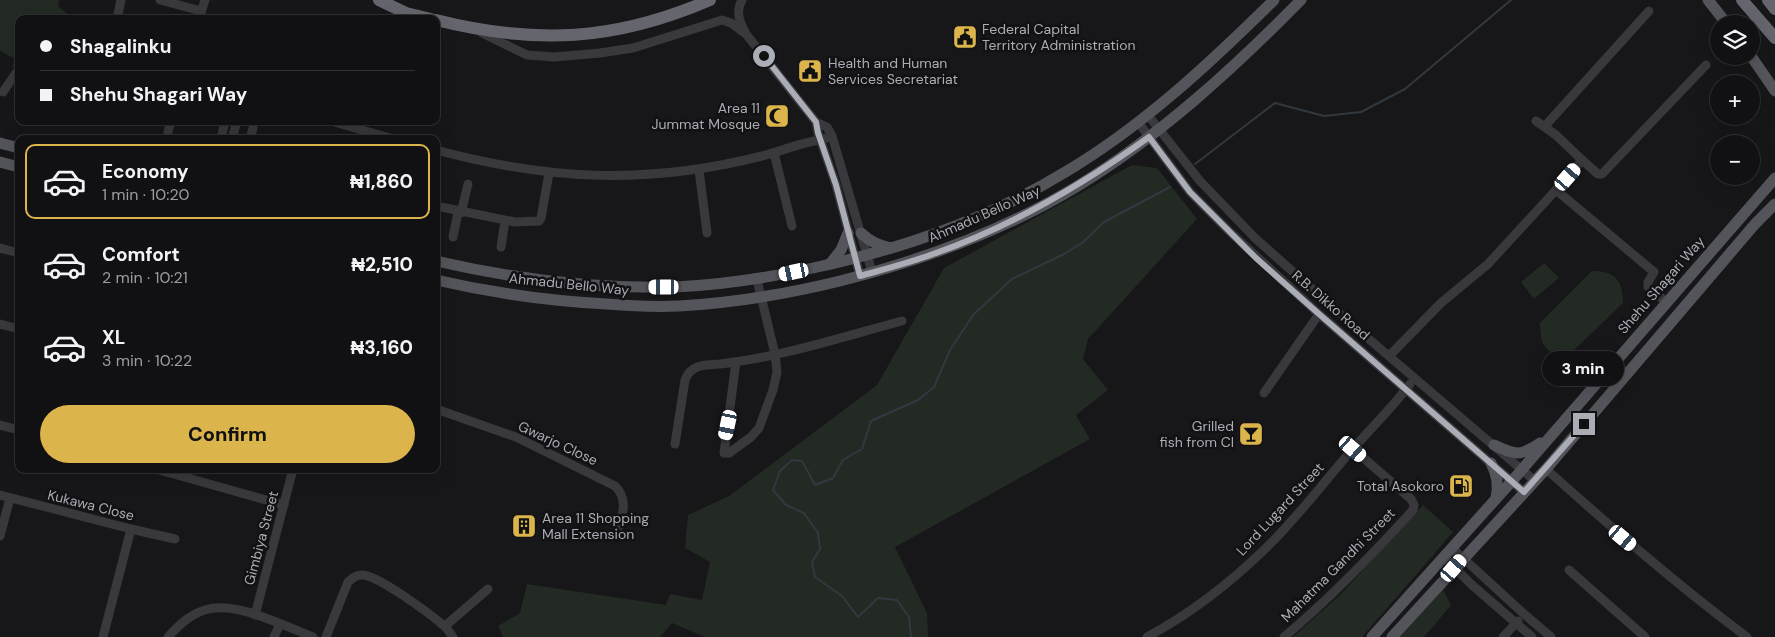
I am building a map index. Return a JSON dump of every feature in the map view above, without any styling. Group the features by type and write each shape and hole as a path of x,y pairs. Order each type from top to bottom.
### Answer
{"highway":[{"path":"379,0 417,15"},
{"path":"440,21 475,30 534,36 579,36 622,29 679,14 710,0"},
{"path":"1742,0 1775,38"},
{"path":"1768,0 1775,8"}],"main road":[{"name":"Ahmadu Bello Way","path":"440,262 523,277 582,284 676,287 757,280 855,259 893,248 957,226 1042,186 1104,148 1214,59 1274,0"},
{"name":"Ahmadu Bello Way","path":"440,281 463,287 531,297 632,306 678,306 761,298 860,276 933,255 1010,222 1076,187 1149,137 1224,74 1301,0"},
{"path":"1708,0 1720,15"},
{"path":"1757,65 1775,91"},
{"path":"0,143 15,147"},
{"path":"0,162 15,166"},
{"name":"Shehu Shagari Way","path":"1372,637 1512,481 1775,178"},
{"path":"1392,637 1462,558 1546,469 1755,224 1775,204"},
{"path":"830,264 841,250 848,233"},
{"path":"861,233 868,240 876,244 893,248"},
{"path":"1494,445 1508,453 1520,454 1548,438"},
{"path":"1491,463 1496,472 1498,483 1496,498"}],"street":[{"path":"118,15 122,0"},
{"path":"160,0 200,15 205,0"},
{"path":"679,14 701,0"},
{"path":"742,0 739,5 738,20 746,34 816,122 830,131 872,272"},
{"path":"1545,126 1649,11"},
{"path":"475,30 500,40 527,55 554,57 600,54 633,48 722,20 731,22 746,34"},
{"path":"1536,121 1545,126 1598,174 1602,174 1706,65"},
{"path":"3,92 15,74"},
{"name":"R.B. Dikko Road","path":"1148,114 1200,182 1255,238 1295,275 1535,481"},
{"path":"816,122 819,137 836,185 860,276"},
{"name":"R.B. Dikko Road","path":"1138,122 1190,192 1230,232 1319,314 1524,492"},
{"path":"168,132 170,125"},
{"path":"345,125 379,135"},
{"path":"251,135 253,128"},
{"path":"440,151 500,165 549,173 625,176 699,170 720,166 810,142 830,131"},
{"path":"774,153 792,226"},
{"path":"1390,355 1441,303 1488,264 1582,160"},
{"path":"699,170 707,233"},
{"path":"440,207 515,222 540,220 549,173"},
{"path":"453,237 468,184"},
{"path":"1556,190 1654,272 1648,282 1648,287 1666,302"},
{"path":"501,247 506,220"},
{"path":"0,248 15,252"},
{"path":"736,362 724,453 729,452 751,438 759,428 773,390 777,372 775,354 757,280"},
{"path":"1264,393 1319,314"},
{"path":"675,444 688,371 700,366 736,362 775,354 902,321"},
{"path":"0,324 15,328"},
{"name":"Lord Lugard Street","path":"1147,637 1206,598 1236,575 1266,548 1414,378"},
{"name":"Gwarjo Close","path":"440,410 516,437 616,486 623,493 624,501 617,536"},
{"path":"0,425 15,429"},
{"name":"Mahatma Gandhi Street","path":"1284,637 1310,616 1375,552 1413,510 1414,505 1411,499 1353,449"},
{"path":"1546,469 1631,544 1708,608 1747,637"},
{"path":"170,473 284,505"},
{"name":"Gimbiya Street","path":"255,615 292,473"},
{"name":"Kukawa Close","path":"0,495 175,539"},
{"path":"0,536 10,498"},
{"path":"103,637 131,529"},
{"path":"1452,548 1551,637"},
{"path":"1444,557 1532,637"},
{"path":"1569,570 1642,636"},
{"path":"326,637 348,582 352,578 362,575 382,583 411,600 444,626 453,637"},
{"path":"444,626 488,590"},
{"path":"168,637 182,622 206,609 216,607 234,609 255,615 313,637"},
{"path":"1503,637 1524,614"},
{"path":"274,637 280,624"}],"shaded area":[{"path":"0,0 59,0 58,6 68,15 15,15 15,59 0,51"},
{"path":"1132,165 1157,168 1197,219 1088,339 1083,359 1108,390 1076,415 1090,439 895,547 927,613 928,637 705,637 672,623 660,637 503,637 498,626 520,613 527,584 666,605 670,594 702,600 710,562 685,548 688,515 729,496 877,385 944,268"},
{"path":"1544,263 1559,278 1534,299 1521,282"},
{"path":"1592,271 1607,273 1616,278 1623,295 1623,303 1570,354 1550,351 1546,348 1541,338 1540,323"},
{"path":"1423,505 1453,532 1362,637 1293,637 1340,595"},
{"path":"1442,588 1451,605 1424,637 1399,637"}],"waterway":[{"path":"1195,164 1275,103 1324,116 1361,112 1405,89 1511,0"},
{"path":"911,637 909,617 897,600 878,598 858,617 842,596 815,577 812,562 820,549 818,533 804,513 786,505 773,490 780,471 792,460 802,461 815,485 833,478 843,460 862,449 871,421 918,400 934,387 950,350 973,315 1012,279 1064,254 1082,243 1104,222 1170,187"}],"place":[{"name":"Federal Capital Territory Administration","path":"965,37"},
{"name":"Health and Human Services Secretariat","path":"810,71"},
{"name":"Area 11 Jummat Mosque","path":"777,116"},
{"name":"Grilled fish from CI","path":"1251,434"},
{"name":"Total Asokoro","path":"1461,486"},
{"name":"Area 11 Shopping Mall Extension","path":"524,526"}],"route":[{"path":"764,56 816,122 836,185 860,276 933,255 1010,222 1076,187 1149,137 1190,192 1256,258 1524,492 1584,424"}]}
